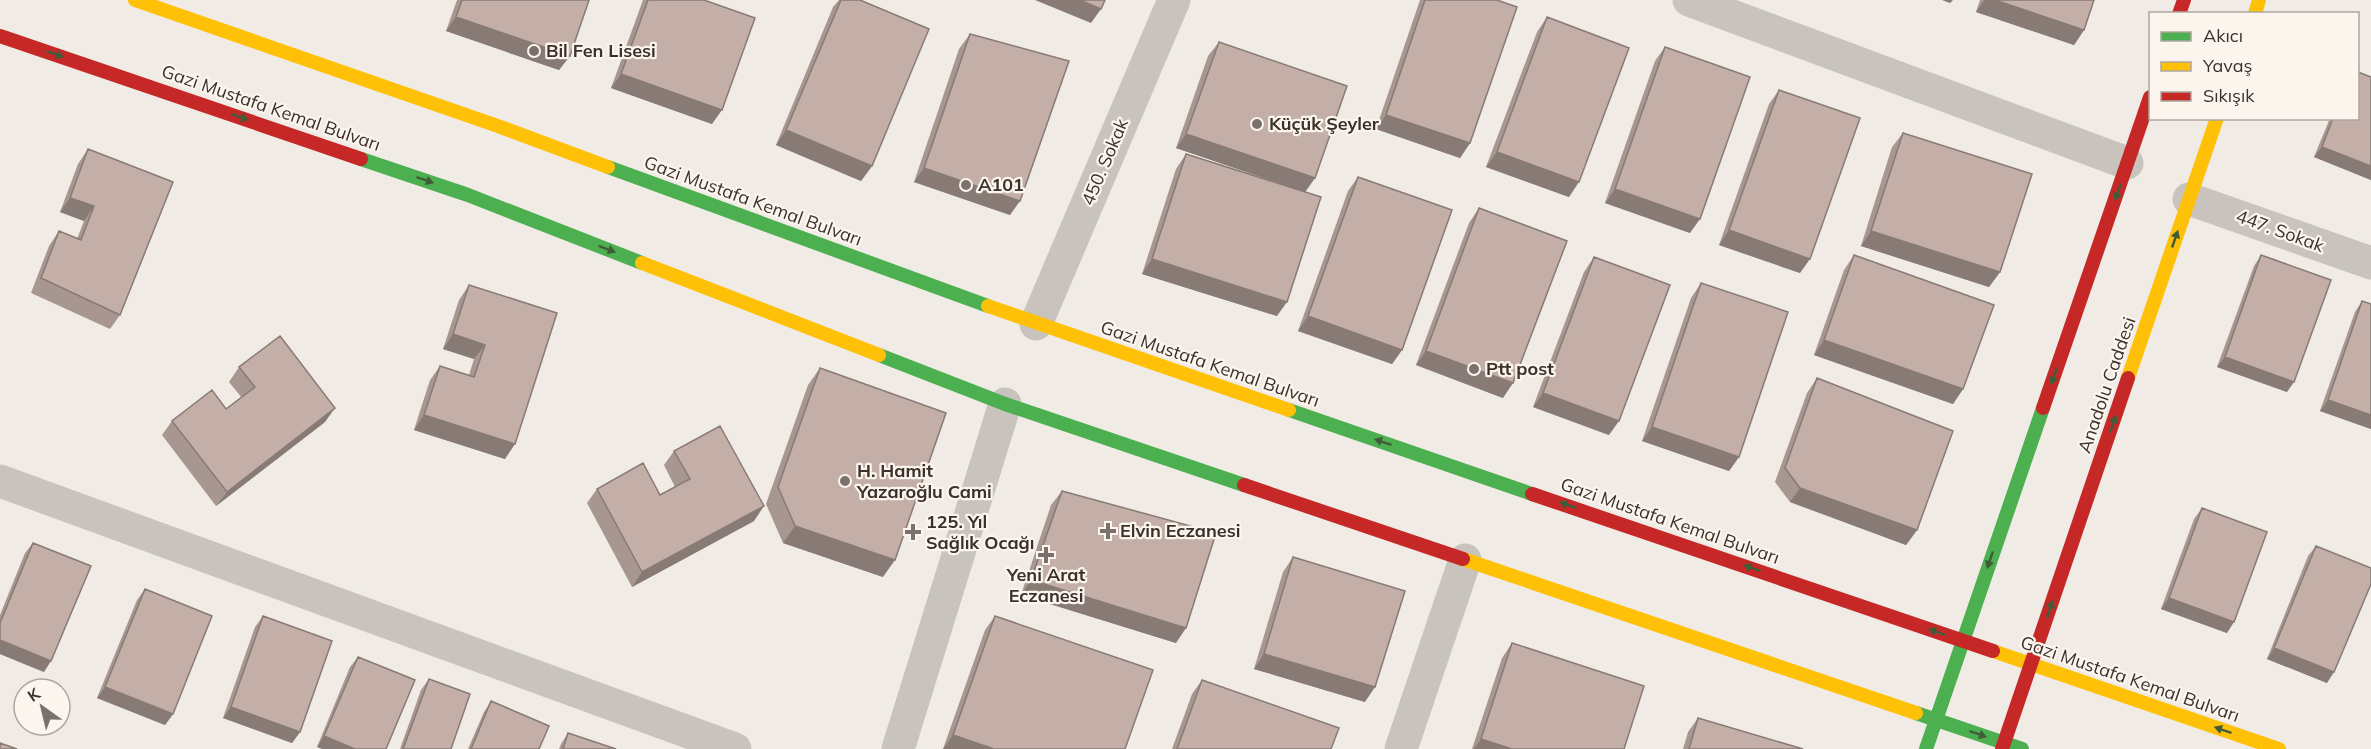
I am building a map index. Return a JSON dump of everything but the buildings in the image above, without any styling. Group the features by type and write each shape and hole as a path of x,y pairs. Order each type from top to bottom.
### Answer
{"main road":[{"name":"Gazi Mustafa Kemal Bulvarı","path":"135,0 495,125 1036,324 2279,749"},
{"name":"Gazi Mustafa Kemal Bulvarı","path":"0,36 468,195 1005,404 1935,720 2003,746 2022,749"},
{"path":"1926,749 2149,102"},
{"name":"Anadolu Caddesi","path":"2003,746 2216,120"}],"street":[{"name":"450. Sokak","path":"1036,324 1174,0"},
{"path":"1689,0 2127,163"},
{"name":"447. Sokak","path":"2189,199 2371,263"},
{"path":"898,749 1005,404"},
{"path":"0,481 735,749"},
{"path":"1401,749 1465,560"}],"traffic: fast":[{"path":"361,159 468,195 642,263"},
{"path":"608,167 988,306"},
{"path":"879,355 1005,404 1244,485"},
{"path":"1926,749 2043,408"},
{"path":"1289,410 1532,494"},
{"path":"1916,713 2022,749"}],"traffic: slow":[{"path":"135,0 495,125 608,167"},
{"path":"2256,12 2259,0"},
{"path":"2128,378 2216,120"},
{"path":"642,263 879,355"},
{"path":"988,306 1289,410"},
{"path":"1463,559 1916,713"},
{"path":"1993,651 2279,749"}],"traffic: jam":[{"path":"2180,12 2184,0"},
{"path":"0,36 361,159"},
{"path":"2043,408 2149,100"},
{"path":"2002,749 2128,378"},
{"path":"1244,485 1463,559"},
{"path":"1532,494 1993,651"}],"place":[{"name":"Bil Fen Lisesi","path":"534,51"},
{"name":"Küçük Şeyler","path":"1257,124"},
{"name":"A101","path":"966,185"},
{"name":"Ptt post","path":"1474,369"},
{"name":"H. Hamit Yazaroğlu Cami","path":"845,481"},
{"name":"Elvin Eczanesi","path":"1108,531"},
{"name":"125. Yıl Sağlık Ocağı","path":"913,532"},
{"name":"Yeni Arat Eczanesi","path":"1046,555"}]}
